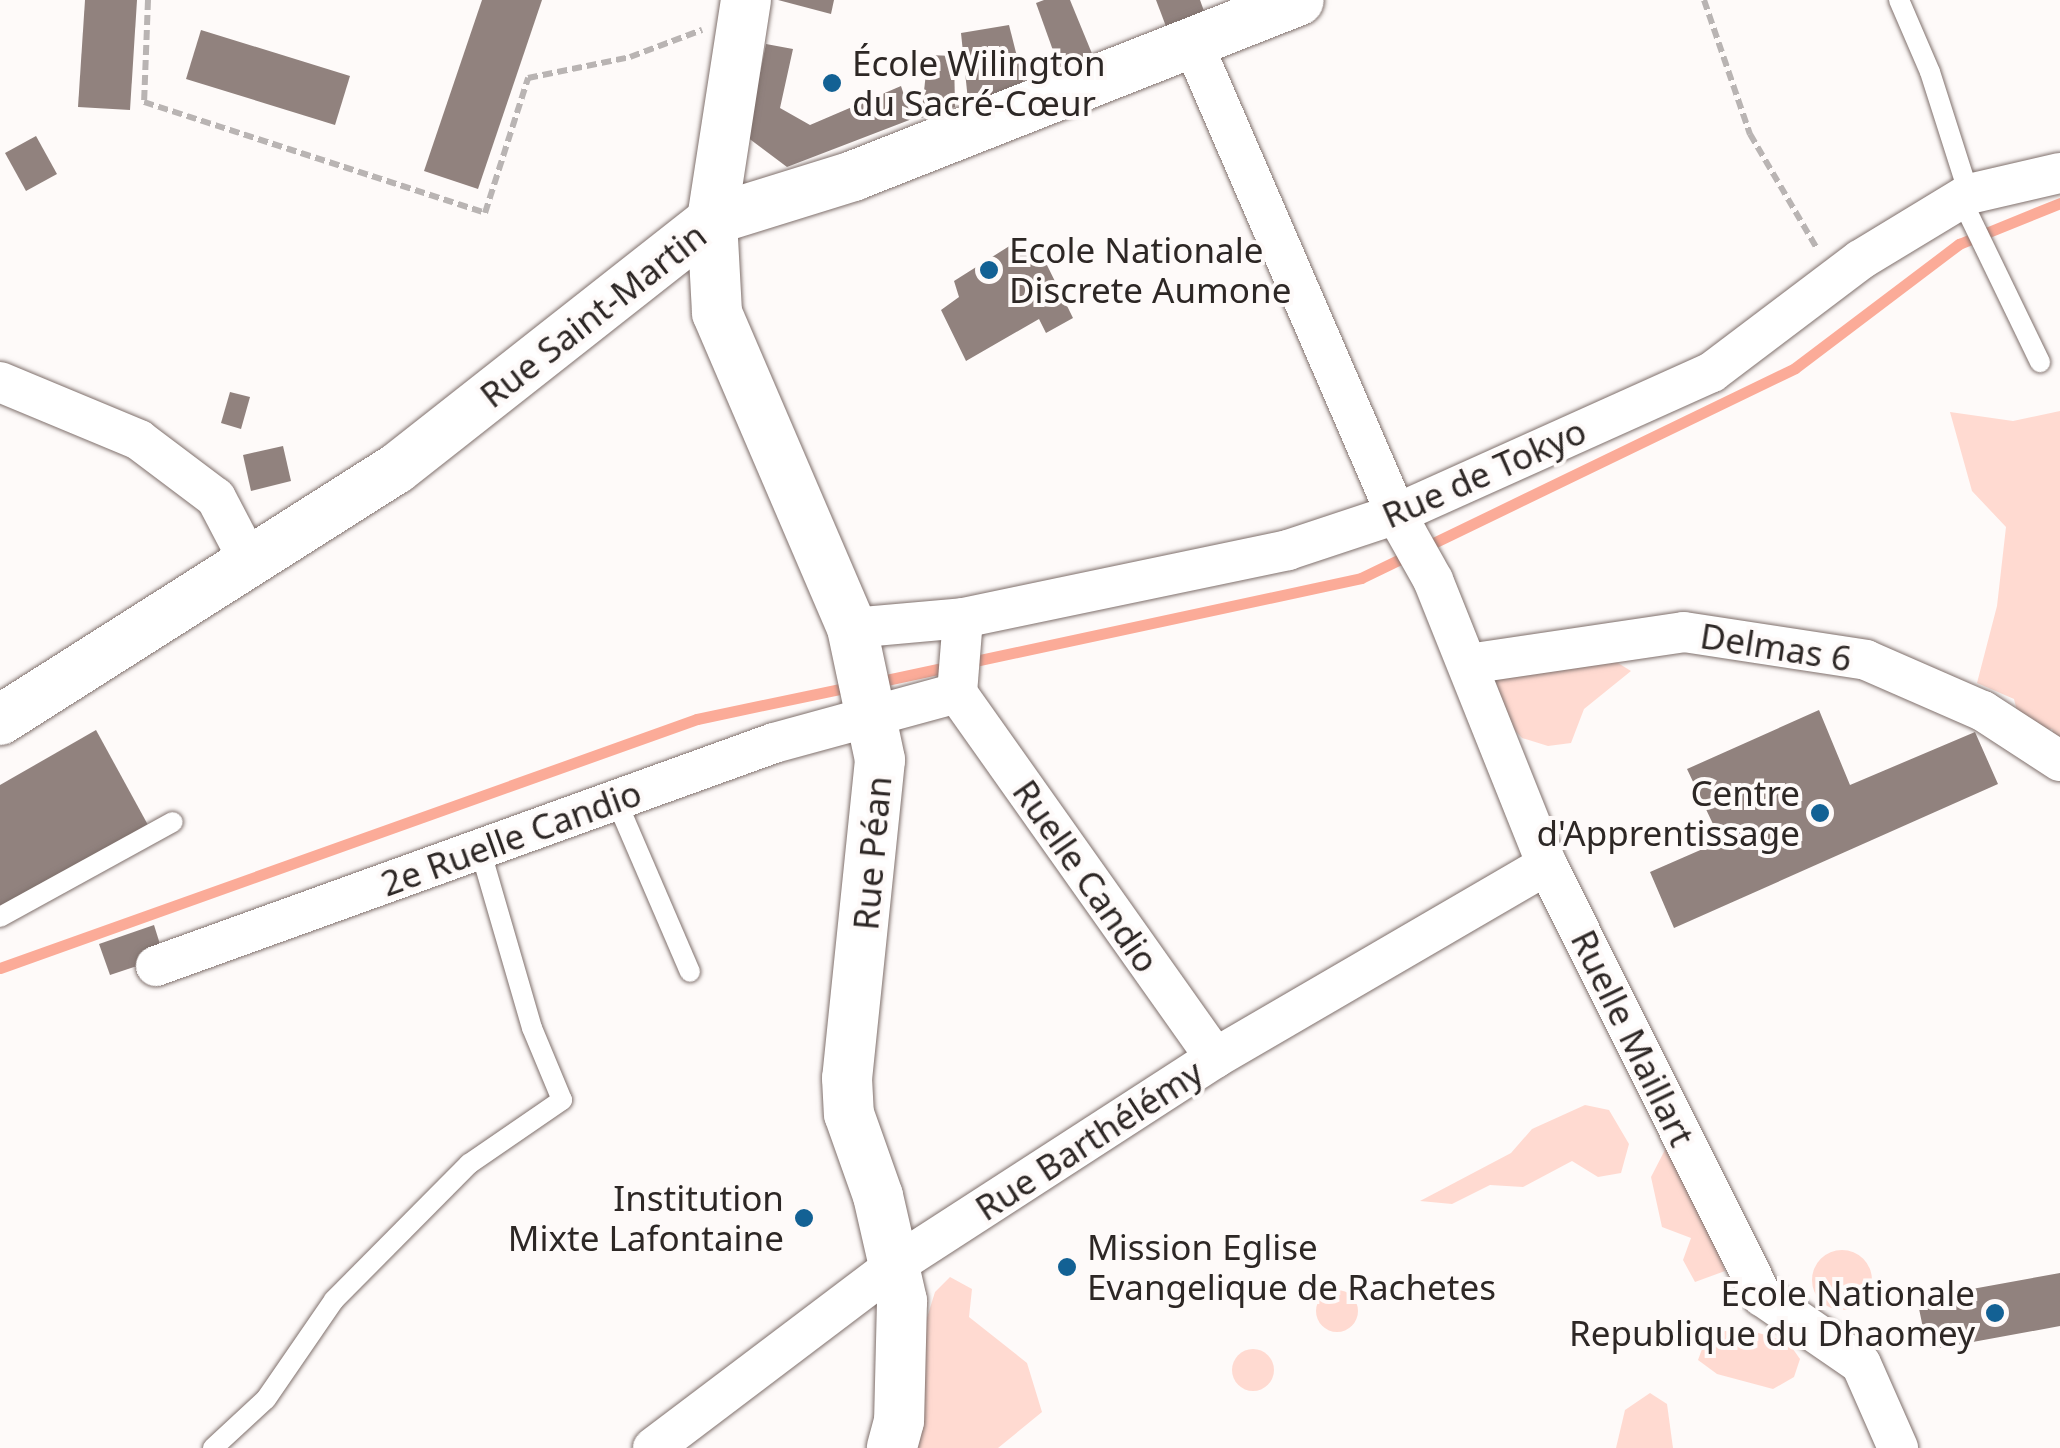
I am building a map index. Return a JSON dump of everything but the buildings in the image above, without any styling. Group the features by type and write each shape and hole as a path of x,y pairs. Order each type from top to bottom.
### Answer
{"street":[{"name":"Rue Saint-Martin","path":"0,720 252,566 396,469 712,220 853,176 1298,0"},
{"name":"Rue Péan","path":"744,12 712,220 717,312 852,628 880,760 880,803 846,1078 849,1114 895,1265 902,1348 892,1448"},
{"path":"1193,44 1396,514"},
{"name":"Rue de Tokyo","path":"852,628 964,618 1288,550 1396,514 1712,372 1834,278 1968,203 2060,173"},
{"path":"0,382 139,440 216,498 252,566"},
{"name":"Ruelle Maillart","path":"1396,514 1433,580 1548,866 1762,1296 1861,1364 1898,1448"},
{"path":"957,693 964,618"},
{"name":"Delmas 6","path":"1468,664 1684,632 1848,657 1983,711 2060,761"},
{"name":"2e Ruelle Candio","path":"156,966 867,713 957,693"},
{"name":"Ruelle Candio","path":"957,693 1215,1058"},
{"name":"Rue Barthélémy","path":"653,1448 895,1265 1215,1058 1548,866"}],"lane":[{"path":"1899,0 1968,203 1996,274 2040,362"},
{"path":"616,800 690,972"},
{"path":"0,917 172,822"},
{"path":"213,1448 266,1399 334,1300 469,1164 562,1100 532,1028 480,849"}],"path":[{"path":"148,0 144,102 485,213 528,78 630,57 680,33 744,12"},
{"path":"1704,0 1750,134 1834,278"}],"shaded area":[{"path":"2060,411 2060,760 2052,729 2023,735 2014,699 1977,683 1997,606 2006,527 1972,491 1950,412 2013,421"},
{"path":"1605,655 1631,671 1584,709 1571,743 1548,746 1522,738 1507,722 1493,670"},
{"path":"1585,1105 1609,1110 1629,1144 1621,1173 1598,1177 1572,1161 1523,1187 1490,1185 1452,1204 1420,1201 1511,1153 1532,1129"},
{"path":"1668,1144 1707,1216 1725,1271 1695,1282 1683,1260 1691,1238 1662,1227 1651,1177"},
{"path":"1842,1250 1863,1259 1872,1280 1863,1301 1842,1310 1821,1301 1812,1280 1821,1259"},
{"path":"950,1277 972,1289 969,1317 1027,1363 1042,1412 998,1448 906,1448 926,1321 935,1292"},
{"path":"1337,1290 1352,1296 1358,1311 1352,1326 1337,1332 1322,1326 1316,1311 1322,1296"},
{"path":"1722,1331 1752,1331 1788,1342 1800,1359 1794,1377 1773,1389 1717,1374 1698,1360 1705,1341"},
{"path":"1253,1349 1268,1355 1274,1370 1268,1385 1253,1391 1238,1385 1232,1370 1238,1355"},
{"path":"1650,1393 1667,1404 1673,1448 1616,1448 1625,1410"}],"waterway":[{"path":"877,682 1361,578 1795,368 1959,244 2060,203"},
{"path":"0,968 697,719 854,686"}],"place":[{"name":"École Wilington du Sacré-Cœur","path":"832,83"},
{"name":"Ecole Nationale Discrete Aumone","path":"989,270"},
{"name":"Centre d'Apprentissage","path":"1820,813"},
{"name":"Institution Mixte Lafontaine","path":"804,1218"},
{"name":"Mission Eglise Evangelique de Rachetes","path":"1067,1267"},
{"name":"Ecole Nationale Republique du Dhaomey","path":"1995,1313"}]}
